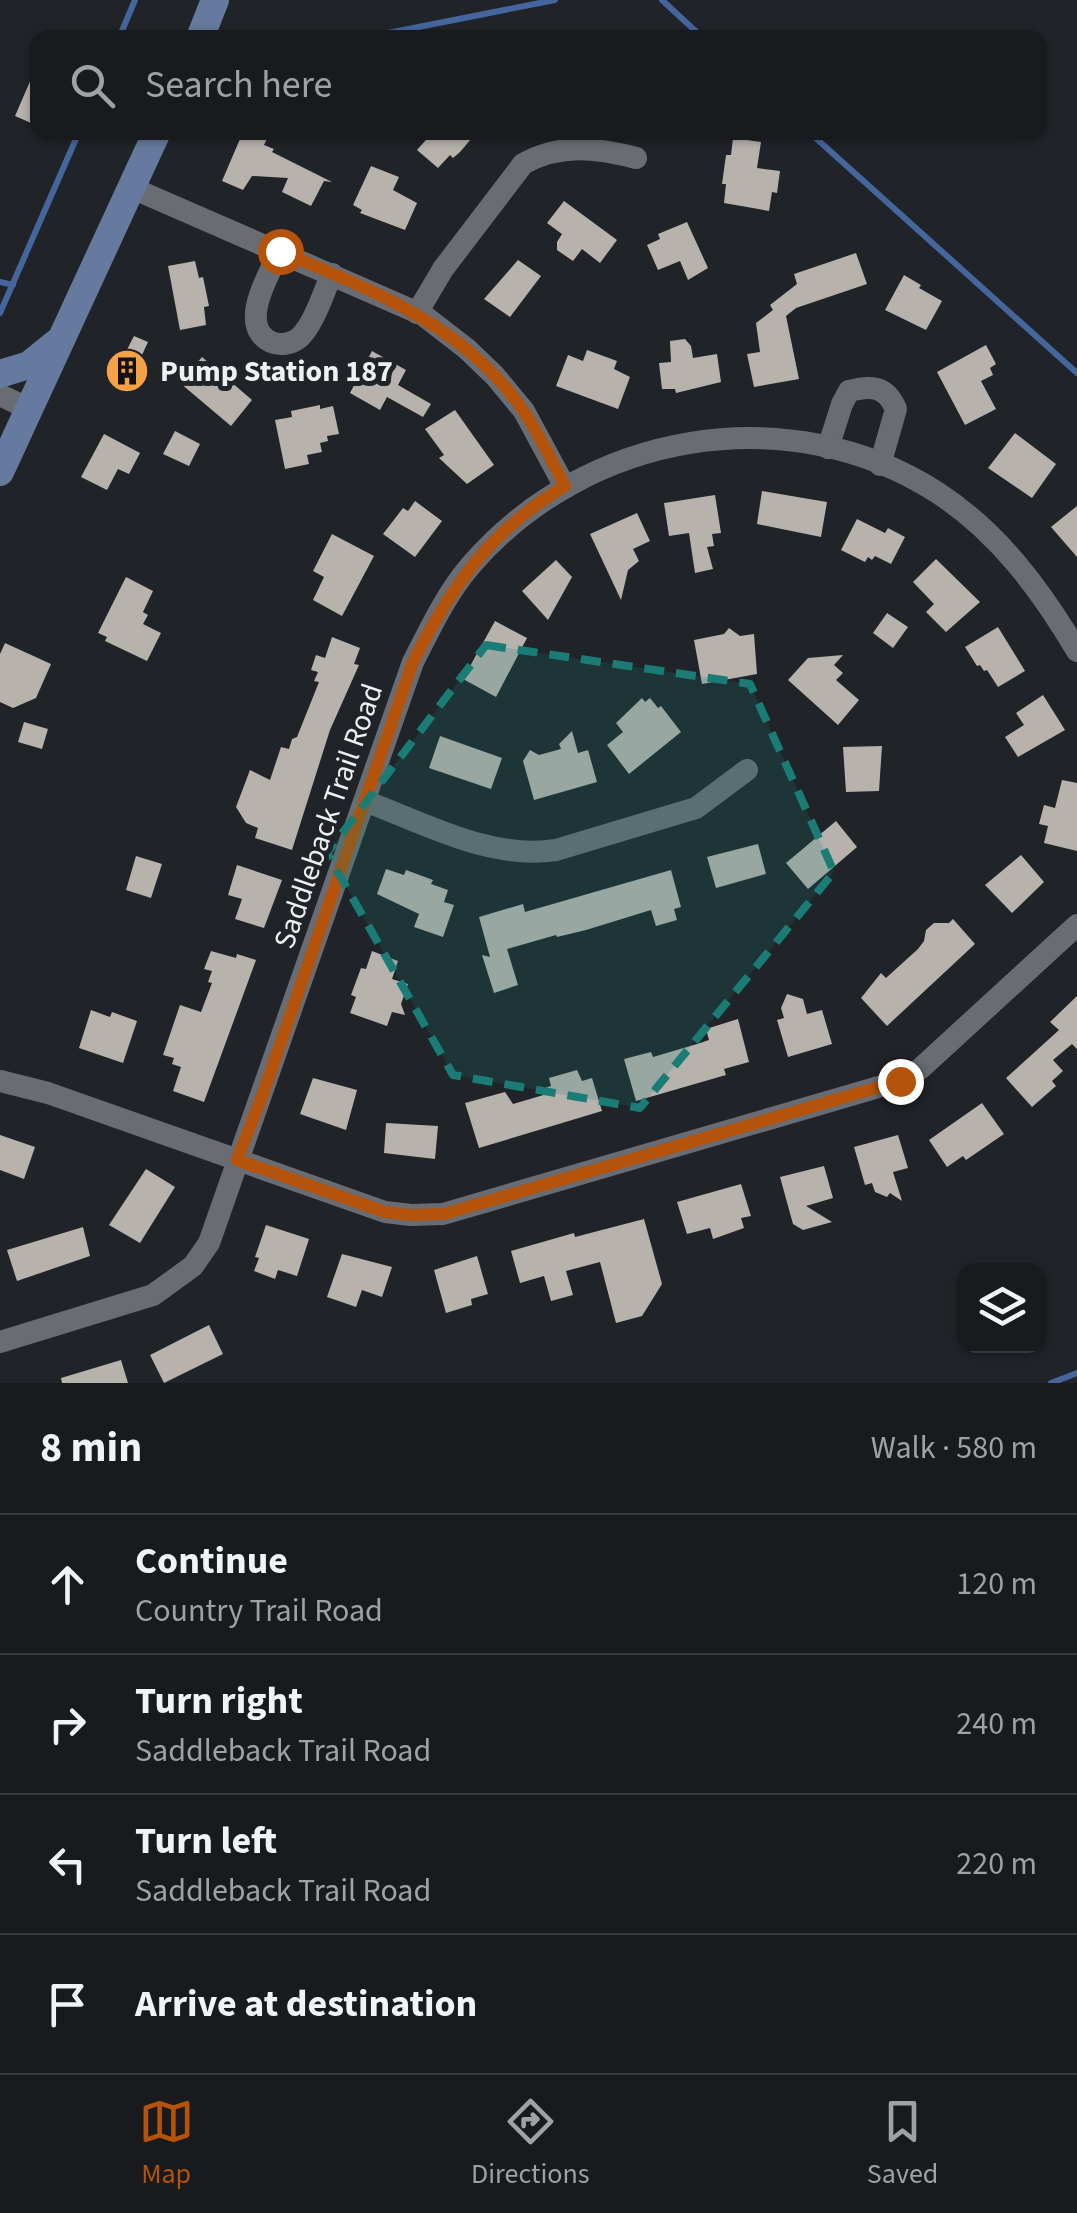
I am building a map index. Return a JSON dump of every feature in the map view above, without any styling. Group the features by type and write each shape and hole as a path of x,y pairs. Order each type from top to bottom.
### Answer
{"main road":[{"path":"203,30 215,0"},
{"path":"0,472 153,140"},
{"path":"0,374 28,365 61,340"}],"street":[{"path":"417,313 443,269 523,164 540,154 577,148 601,149 636,158"},
{"path":"132,188 417,313 467,349 495,376 524,411 565,486"},
{"path":"280,251 257,308 256,324 273,344 299,338 332,274"},
{"path":"828,448 849,392 879,388 890,396 896,409 880,465"},
{"path":"0,395 28,409"},
{"name":"Saddleback Trail Road","path":"0,1342 163,1290 193,1266 209,1243 413,662 448,596 492,542 542,500 635,454 670,445 745,437 783,439 828,448 880,465 938,494 1000,544 1026,574 1077,650"},
{"path":"364,802 480,844 536,853 681,814 708,800 747,770"},
{"path":"0,1081 48,1094 385,1212 444,1214 900,1081 920,1070 1077,926"}],"highlighted area":[{"path":"486,645 750,684 834,872 640,1108 453,1075 327,853"}],"building":[{"path":"30,81 30,123 15,116"},
{"path":"240,140 266,140 264,145 274,149 272,152 332,182 324,181 311,206 282,192 288,178 252,176 243,190 222,181"},
{"path":"426,140 470,140 438,168 417,150"},
{"path":"733,140 761,142 757,168 780,171 769,211 724,203 726,155 731,155"},
{"path":"371,166 399,177 393,190 417,203 405,230 360,213 362,210 353,205"},
{"path":"564,201 617,240 600,263 582,249 573,261 557,250 562,234 547,223"},
{"path":"687,222 708,268 688,280 680,261 658,270 647,245 660,239 658,234"},
{"path":"856,253 867,284 796,308 786,316 799,379 754,387 747,354 760,352 756,323 773,310 770,305 797,284 794,274"},
{"path":"518,260 541,276 510,317 484,299"},
{"path":"195,261 209,306 204,307 206,325 180,330 168,266"},
{"path":"904,275 942,301 926,330 885,310"},
{"path":"134,336 148,342 130,381 115,373"},
{"path":"685,339 693,358 717,354 721,382 676,393 675,389 662,389 659,363 671,362 670,341"},
{"path":"986,345 996,364 990,368 993,375 981,381 996,409 965,425 937,372"},
{"path":"587,350 617,361 614,369 630,377 618,409 556,386 568,355 583,361"},
{"path":"372,351 406,370 398,385 431,404 423,417 387,397 380,410 350,393"},
{"path":"202,357 252,400 231,426 180,383"},
{"path":"320,405 320,409 333,406 339,434 327,436 328,441 320,443 322,452 307,455 309,464 285,469 275,420 292,417 291,411"},
{"path":"455,410 494,465 467,484 439,458 444,455 425,429"},
{"path":"175,431 200,444 189,466 163,454"},
{"path":"1015,433 1056,464 1032,498 988,468"},
{"path":"104,434 140,453 129,474 118,469 107,490 81,477"},
{"path":"762,491 827,502 821,537 757,524"},
{"path":"715,495 721,533 712,534 714,546 707,547 713,569 695,573 689,533 669,536 664,503"},
{"path":"415,501 442,521 415,557 383,534 403,508 408,511"},
{"path":"1077,506 1077,557 1051,527"},
{"path":"637,513 650,541 633,549 639,561 628,570 621,600 590,534"},
{"path":"857,519 885,533 888,528 905,537 891,564 875,556 865,562 841,550"},
{"path":"332,534 374,556 342,616 313,600 324,577 313,571"},
{"path":"936,559 980,602 946,632 926,612 934,604 913,582"},
{"path":"556,560 572,577 548,620 522,591"},
{"path":"126,577 153,591 143,612 148,615 143,624 161,633 147,661 105,641 107,637 98,633"},
{"path":"887,613 908,627 893,648 873,633"},
{"path":"495,621 527,638 496,697 463,679"},
{"path":"998,627 1025,671 998,687 965,647"},
{"path":"729,628 740,636 754,634 757,674 702,684 694,640 724,634"},
{"path":"332,637 360,648 354,664 359,665 330,730 292,850 255,838 258,828 246,823 236,807 250,770 270,780 281,747 289,749 292,739 297,737 319,682 314,681 318,672 311,670 316,655 325,658"},
{"path":"5,643 51,664 36,698 13,708 0,702 0,654"},
{"path":"843,655 834,665 843,673 836,680 859,700 838,725 788,680 808,658"},
{"path":"1043,695 1065,730 1018,757 1005,737 1024,725 1016,713"},
{"path":"642,698 645,702 650,698 658,708 661,706 681,732 629,774 607,745 623,732 616,723"},
{"path":"24,722 48,729 42,749 18,742"},
{"path":"572,731 578,753 588,750 597,782 534,800 523,761 530,750 539,755 561,749 559,744"},
{"path":"440,736 502,758 491,789 429,768"},
{"path":"882,746 879,791 846,792 843,747"},
{"path":"1062,780 1077,783 1077,851 1044,843 1048,826 1039,824 1044,805 1055,808"},
{"path":"836,821 857,847 808,889 786,863"},
{"path":"758,844 766,874 716,888 707,857"},
{"path":"1021,855 1044,882 1012,913 985,885"},
{"path":"136,856 162,864 151,898 126,890"},
{"path":"237,865 282,880 264,928 235,919 242,899 228,895"},
{"path":"386,869 404,875 406,870 448,890 444,902 454,905 443,937 414,927 419,914 377,894"},
{"path":"671,870 681,907 674,909 677,920 656,926 651,910 507,949 518,985 494,993 482,955 490,957 479,917 523,904 525,912"},
{"path":"953,919 975,944 887,1026 861,998 881,973 886,978 918,949 926,930 934,923 949,923"},
{"path":"211,951 256,960 204,1102 173,1091 181,1067 172,1064 174,1058 163,1055 180,1005 201,1012 212,983 208,982 212,971 204,969"},
{"path":"372,951 398,961 392,979 408,984 401,1004 405,1015 392,1012 387,1026 350,1013 356,997 351,995"},
{"path":"787,994 803,999 807,1014 822,1010 832,1044 788,1057 777,1020 784,1018 781,1008"},
{"path":"1077,996 1077,1049 1072,1044 1053,1060 1063,1071 1052,1081 1056,1086 1032,1107 1006,1078 1059,1030 1050,1022"},
{"path":"91,1010 137,1021 123,1063 79,1048"},
{"path":"738,1019 749,1062 724,1069 726,1075 636,1101 624,1059 651,1052 653,1057 709,1040 706,1029"},
{"path":"577,1070 582,1081 592,1078 602,1111 479,1148 465,1103 505,1092 513,1104 547,1094 549,1078"},
{"path":"313,1078 357,1090 346,1130 300,1114"},
{"path":"982,1103 1004,1134 966,1160 963,1156 947,1167 929,1140"},
{"path":"386,1123 438,1126 435,1159 384,1153"},
{"path":"0,1135 35,1147 24,1179 0,1170"},
{"path":"898,1135 908,1168 893,1172 902,1201 890,1193 887,1197 875,1192 872,1183 865,1185 854,1147"},
{"path":"824,1166 833,1198 806,1206 832,1222 803,1230 793,1224 780,1177"},
{"path":"146,1169 175,1187 140,1243 109,1225"},
{"path":"741,1184 751,1216 741,1218 744,1228 713,1239 710,1228 687,1234 677,1202"},
{"path":"644,1219 662,1284 642,1316 616,1323 600,1262 566,1271 573,1295 551,1301 544,1276 520,1283 511,1251"},
{"path":"266,1225 309,1239 297,1276 278,1270 275,1279 254,1271"},
{"path":"83,1227 90,1256 17,1281 7,1250"},
{"path":"342,1254 392,1267 382,1297 362,1290 356,1307 327,1297"},
{"path":"477,1256 488,1294 471,1299 472,1305 446,1313 434,1270"},
{"path":"209,1325 223,1354 164,1383 150,1355"},
{"path":"121,1360 128,1383 62,1383 61,1378"}],"waterway":[{"path":"122,30 135,0"},
{"path":"403,30 555,0"},
{"path":"662,0 694,30"},
{"path":"0,313 76,140"},
{"path":"818,140 1077,373"},
{"path":"0,282 13,285"},
{"path":"1051,1383 1077,1373"}],"place":[{"name":"Pump Station 187","path":"127,371"}],"route":[{"path":"280,251 423,316 467,349 524,411 565,486 517,520 469,567 448,596 413,662 237,1160 385,1212 444,1214 900,1081"}]}
